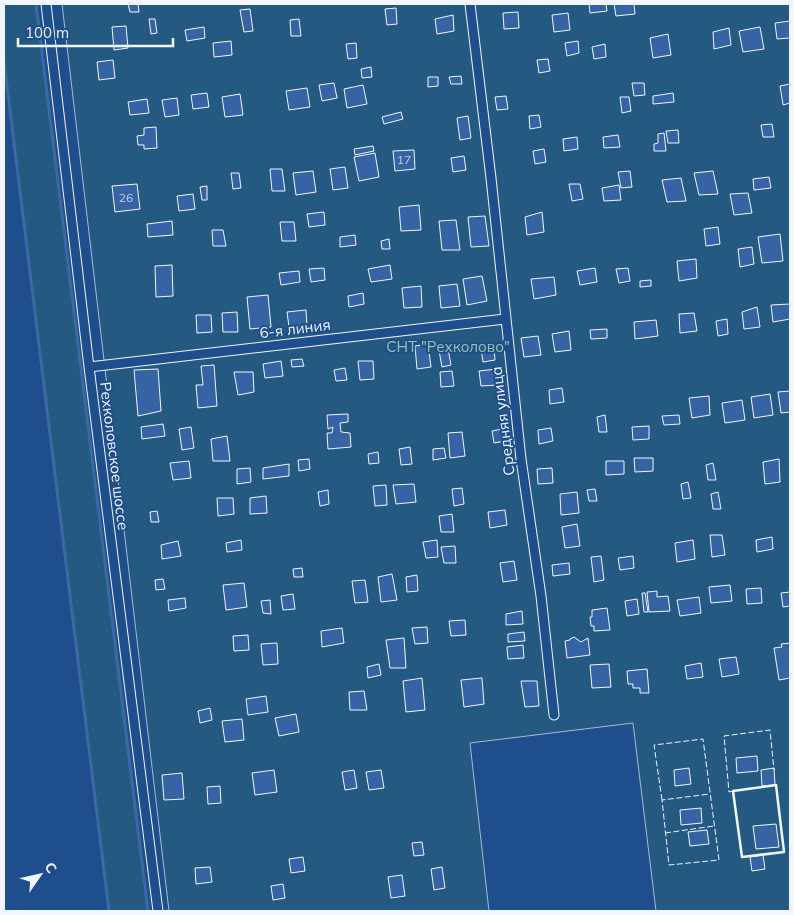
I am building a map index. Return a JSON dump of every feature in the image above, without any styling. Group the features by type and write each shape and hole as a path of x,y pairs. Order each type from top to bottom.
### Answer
{"street":[{"name":"Рехколовское шоссе","path":"46,4 89,366 158,911"},
{"name":"Средняя улица","path":"470,4 492,178 505,319 521,459 541,596 554,715"},
{"name":"6-я линия","path":"89,366 505,319"}],"green space":[{"path":"4,4 36,4 148,911 109,911 4,62"},
{"name":"СНТ \"Рехколово\"","path":"62,4 790,4 790,911 656,911 633,723 470,743 489,911 169,911"}],"building":[{"path":"128,4 138,4 139,12 130,12"},
{"path":"589,4 606,4 607,11 590,13"},
{"path":"614,4 634,4 635,14 616,16"},
{"path":"396,8 397,24 387,25 385,9"},
{"path":"250,9 253,31 244,32 240,10"},
{"path":"518,12 519,28 504,29 503,13"},
{"path":"568,13 570,30 554,32 552,15"},
{"path":"453,15 454,31 437,34 435,19"},
{"path":"149,19 155,19 157,33 151,34"},
{"path":"299,19 301,36 291,36 290,20"},
{"path":"790,21 790,38 777,39 775,23"},
{"path":"126,26 128,48 114,50 112,27"},
{"path":"204,27 205,38 187,41 185,30"},
{"path":"760,27 764,49 743,52 739,31"},
{"path":"729,28 731,45 714,49 713,32"},
{"path":"668,34 671,55 653,58 650,38"},
{"path":"231,41 232,55 214,57 213,43"},
{"path":"578,41 579,53 567,56 565,43"},
{"path":"356,43 357,58 348,59 346,44"},
{"path":"605,44 606,57 594,59 592,47"},
{"path":"548,59 550,71 539,73 537,60"},
{"path":"113,60 115,78 99,80 97,62"},
{"path":"371,67 372,77 362,78 361,69"},
{"path":"461,76 462,84 451,84 449,77"},
{"path":"428,77 438,77 438,86 428,87"},
{"path":"334,83 337,98 322,101 319,85"},
{"path":"632,83 644,83 645,95 634,96"},
{"path":"790,84 790,103 783,105 780,86"},
{"path":"363,85 367,104 347,108 344,89"},
{"path":"307,88 310,107 289,110 286,91"},
{"path":"207,93 209,107 193,109 191,95"},
{"path":"673,93 674,102 653,104 653,96"},
{"path":"240,94 243,115 225,117 222,97"},
{"path":"506,96 508,109 497,110 495,97"},
{"path":"620,97 629,97 631,111 622,113"},
{"path":"177,98 179,115 165,117 162,100"},
{"path":"147,99 149,113 130,115 128,102"},
{"path":"401,112 403,119 384,124 382,117"},
{"path":"539,115 541,127 530,129 529,116"},
{"path":"468,116 471,138 460,140 457,118"},
{"path":"772,124 774,137 763,137 761,125"},
{"path":"156,127 157,148 144,149 144,145 138,145 137,136 144,135 144,128"},
{"path":"678,130 679,143 668,143 666,131"},
{"path":"664,133 666,151 654,151 654,144 658,143 658,134"},
{"path":"618,135 620,147 604,148 603,137"},
{"path":"577,137 578,149 564,151 563,139"},
{"path":"373,146 374,151 355,155 354,149"},
{"path":"544,149 546,162 535,164 533,151"},
{"path":"414,150 415,169 395,171 393,151"},
{"path":"375,153 379,177 359,181 354,157"},
{"path":"464,156 466,170 453,172 451,158"},
{"path":"345,167 348,188 333,190 330,169"},
{"path":"270,169 282,169 285,191 272,191"},
{"path":"313,171 316,192 296,195 293,173"},
{"path":"630,171 632,187 621,188 618,172"},
{"path":"713,171 718,194 699,195 694,173"},
{"path":"231,173 239,173 241,188 233,189"},
{"path":"769,177 771,188 754,190 753,179"},
{"path":"681,178 686,201 667,202 662,180"},
{"path":"137,184 140,209 115,212 112,186"},
{"path":"569,184 580,184 583,199 572,201"},
{"path":"619,185 621,200 604,201 602,188"},
{"path":"207,186 207,200 202,200 200,187"},
{"path":"748,193 752,213 734,215 730,194"},
{"path":"193,194 195,209 179,211 177,196"},
{"path":"419,205 421,230 401,231 399,207"},
{"path":"324,212 325,225 309,227 307,214"},
{"path":"542,212 544,232 527,235 525,217"},
{"path":"485,216 489,246 471,247 468,217"},
{"path":"456,220 460,250 442,250 439,221"},
{"path":"172,221 173,235 148,237 147,224"},
{"path":"280,222 294,222 296,241 282,241"},
{"path":"718,227 720,244 706,246 704,229"},
{"path":"212,230 223,230 226,246 213,246"},
{"path":"780,234 783,261 762,263 758,237"},
{"path":"355,235 356,245 340,247 340,237"},
{"path":"389,239 390,249 382,249 381,241"},
{"path":"752,247 754,264 740,267 738,249"},
{"path":"696,259 697,278 679,281 677,261"},
{"path":"172,265 173,296 156,297 155,266"},
{"path":"390,265 392,279 371,282 368,269"},
{"path":"324,268 325,280 311,282 309,269"},
{"path":"595,268 597,282 580,285 577,271"},
{"path":"628,268 630,281 619,283 616,269"},
{"path":"299,271 300,282 281,285 279,273"},
{"path":"482,276 487,301 467,305 463,279"},
{"path":"554,277 556,295 534,299 531,279"},
{"path":"651,280 651,286 640,287 640,281"},
{"path":"457,284 460,306 441,308 439,286"},
{"path":"421,286 422,307 404,308 402,288"},
{"path":"363,293 364,304 349,307 348,296"},
{"path":"268,295 271,327 250,329 247,297"},
{"path":"790,304 790,319 773,322 771,305"},
{"path":"757,307 760,327 744,329 742,312"},
{"path":"306,310 307,325 289,327 287,312"},
{"path":"237,312 238,332 223,332 222,313"},
{"path":"694,313 697,331 680,333 679,314"},
{"path":"196,315 211,315 212,332 197,333"},
{"path":"727,319 728,334 718,336 716,321"},
{"path":"656,320 658,336 635,339 634,322"},
{"path":"607,329 607,338 591,339 590,330"},
{"path":"569,331 571,350 555,352 552,334"},
{"path":"538,336 541,355 524,357 521,338"},
{"path":"447,343 451,365 442,367 438,345"},
{"path":"428,344 431,367 417,369 415,346"},
{"path":"494,348 495,360 483,362 481,349"},
{"path":"302,359 304,366 292,367 291,360"},
{"path":"281,361 283,376 265,378 263,364"},
{"path":"358,361 373,361 374,379 360,380"},
{"path":"214,365 217,406 198,408 196,385 203,385 201,366"},
{"path":"345,368 347,380 336,381 334,370"},
{"path":"158,369 161,411 138,416 134,370"},
{"path":"497,369 498,385 481,386 479,371"},
{"path":"452,371 454,386 441,387 440,372"},
{"path":"234,372 253,372 254,392 238,395"},
{"path":"562,388 564,402 550,404 549,390"},
{"path":"790,391 790,412 781,413 778,392"},
{"path":"770,394 773,415 754,418 751,397"},
{"path":"709,396 710,415 692,418 689,398"},
{"path":"742,400 745,420 725,423 722,403"},
{"path":"348,414 348,422 340,423 341,432 350,433 351,447 328,449 327,433 332,433 333,427 328,429 327,415"},
{"path":"605,415 607,432 599,432 597,417"},
{"path":"679,415 680,424 664,425 662,416"},
{"path":"163,424 165,436 142,439 141,427"},
{"path":"649,426 649,439 633,440 632,427"},
{"path":"191,427 194,448 182,450 179,429"},
{"path":"551,428 553,441 539,444 538,430"},
{"path":"503,429 505,441 494,443 492,431"},
{"path":"462,432 465,456 450,458 448,433"},
{"path":"227,436 230,461 213,461 211,439"},
{"path":"410,447 412,464 401,465 399,449"},
{"path":"444,448 446,458 433,460 433,449"},
{"path":"378,452 379,463 369,464 368,454"},
{"path":"634,458 653,458 653,471 635,472"},
{"path":"309,459 310,469 299,471 298,460"},
{"path":"779,459 780,482 765,484 763,462"},
{"path":"189,461 191,478 173,480 170,463"},
{"path":"606,461 624,461 624,474 606,475"},
{"path":"713,463 716,480 708,480 706,465"},
{"path":"289,464 289,476 263,479 263,468"},
{"path":"250,468 251,482 237,484 237,469"},
{"path":"552,468 553,483 538,484 537,469"},
{"path":"688,482 691,498 683,499 681,484"},
{"path":"414,484 416,502 396,504 393,485"},
{"path":"386,485 387,505 375,506 373,486"},
{"path":"462,488 464,504 454,506 452,489"},
{"path":"595,489 597,501 589,501 587,490"},
{"path":"328,490 329,504 320,506 318,492"},
{"path":"577,492 579,513 561,515 560,494"},
{"path":"718,492 721,509 713,509 711,494"},
{"path":"266,496 267,513 250,514 250,498"},
{"path":"217,498 233,498 234,514 218,516"},
{"path":"505,510 507,525 490,528 488,512"},
{"path":"157,511 159,522 151,522 150,512"},
{"path":"452,514 454,532 441,532 439,516"},
{"path":"577,524 580,546 565,548 562,527"},
{"path":"710,535 722,535 725,555 712,557"},
{"path":"772,537 773,549 757,552 756,540"},
{"path":"241,540 242,550 227,552 226,543"},
{"path":"437,540 438,557 426,558 423,542"},
{"path":"693,540 695,559 677,562 675,543"},
{"path":"178,541 181,556 162,559 161,545"},
{"path":"455,546 456,563 444,563 441,547"},
{"path":"601,556 604,580 594,582 591,557"},
{"path":"633,556 634,568 620,570 618,558"},
{"path":"514,561 517,580 503,582 500,563"},
{"path":"569,563 570,574 553,576 552,565"},
{"path":"302,568 303,577 294,577 293,569"},
{"path":"392,574 397,600 381,602 378,577"},
{"path":"417,575 418,591 407,592 406,577"},
{"path":"163,579 165,589 156,590 155,580"},
{"path":"365,580 368,602 355,603 352,581"},
{"path":"244,583 247,607 226,610 223,585"},
{"path":"730,585 732,601 711,603 709,587"},
{"path":"761,588 762,603 747,604 746,589"},
{"path":"657,591 657,597 668,596 670,611 649,612 647,592"},
{"path":"790,592 790,606 783,607 781,593"},
{"path":"642,593 645,593 648,612 644,612"},
{"path":"293,594 295,609 283,610 281,596"},
{"path":"699,597 701,613 680,616 677,600"},
{"path":"185,598 186,608 169,611 168,600"},
{"path":"637,599 639,614 627,616 625,601"},
{"path":"270,600 271,614 263,613 261,601"},
{"path":"607,608 610,630 594,631 594,626 591,626 590,617 592,617 592,610"},
{"path":"522,611 523,624 506,625 506,614"},
{"path":"465,620 466,635 451,636 449,621"},
{"path":"427,627 428,643 415,644 412,628"},
{"path":"342,628 344,643 322,647 321,631"},
{"path":"524,632 525,641 508,642 508,634"},
{"path":"248,635 249,650 234,651 233,636"},
{"path":"574,637 581,642 588,638 590,655 567,658 565,641"},
{"path":"404,638 406,668 390,668 386,640"},
{"path":"277,643 278,664 263,665 261,644"},
{"path":"790,643 790,678 779,680 774,648 782,647 781,644"},
{"path":"523,645 524,658 508,659 507,647"},
{"path":"736,657 739,674 722,677 719,659"},
{"path":"701,663 703,677 687,679 685,666"},
{"path":"379,664 381,675 368,678 367,667"},
{"path":"609,664 611,687 592,688 590,665"},
{"path":"647,669 649,693 640,693 640,688 633,688 633,684 628,684 627,671"},
{"path":"422,678 425,710 406,712 403,681"},
{"path":"482,678 484,704 464,707 461,680"},
{"path":"521,681 537,681 539,706 525,707"},
{"path":"364,691 367,710 350,710 349,692"},
{"path":"266,696 268,712 248,715 246,699"},
{"path":"210,708 212,720 200,723 198,711"},
{"path":"296,714 299,732 279,736 275,718"},
{"path":"242,719 244,740 225,742 222,721"},
{"path":"757,756 758,771 737,773 736,758"},
{"path":"689,768 691,784 675,786 674,770"},
{"path":"774,768 775,785 762,786 761,770"},
{"path":"274,770 277,792 255,795 252,773"},
{"path":"354,770 357,788 345,790 342,772"},
{"path":"381,770 384,788 369,790 366,772"},
{"path":"182,773 184,799 164,800 162,775"},
{"path":"220,786 221,803 208,804 207,787"},
{"path":"701,808 702,823 681,825 680,810"},
{"path":"776,824 779,847 756,849 753,826"},
{"path":"707,830 709,844 690,846 688,832"},
{"path":"422,842 424,855 414,856 412,843"},
{"path":"763,855 765,869 752,871 750,857"},
{"path":"303,857 305,871 291,873 289,859"},
{"path":"210,867 212,882 196,884 195,868"},
{"path":"442,867 445,888 434,890 431,869"},
{"path":"402,875 405,896 391,898 388,877"},
{"path":"283,884 285,898 273,900 271,886"}],"waterway":[{"path":"36,4 148,911"},
{"path":"4,62 109,911"}],"fence":[{"path":"733,791 729,792 724,736 770,730 774,770"},
{"path":"662,800 654,745 703,739 719,860 669,865 662,800 710,794"},
{"path":"665,833 714,826"}],"wall":[{"path":"776,785 784,852 742,857 733,791 776,785"}]}
